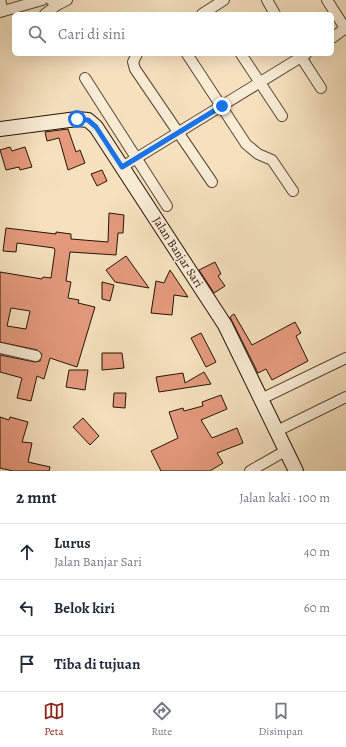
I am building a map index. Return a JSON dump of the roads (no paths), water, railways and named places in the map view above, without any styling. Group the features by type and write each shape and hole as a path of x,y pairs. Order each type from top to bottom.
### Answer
{"street":[{"path":"0,0 2,11 42,0"},
{"path":"46,12 54,3 67,0"},
{"path":"213,11 224,0"},
{"path":"267,0 274,12"},
{"path":"327,0 343,25 343,30 334,37"},
{"path":"136,56 134,62 135,69 212,182"},
{"path":"188,56 246,144 258,154 272,160 293,191"},
{"path":"242,56 282,116"},
{"path":"122,167 300,56"},
{"path":"303,56 321,88"},
{"path":"85,78 167,206"},
{"name":"Jalan Banjar Sari","path":"0,130 77,119 88,120 96,127 225,326 296,471"},
{"path":"0,348 36,356"},
{"path":"261,399 346,358"},
{"path":"277,431 346,397"},
{"path":"250,471 287,450"}]}
